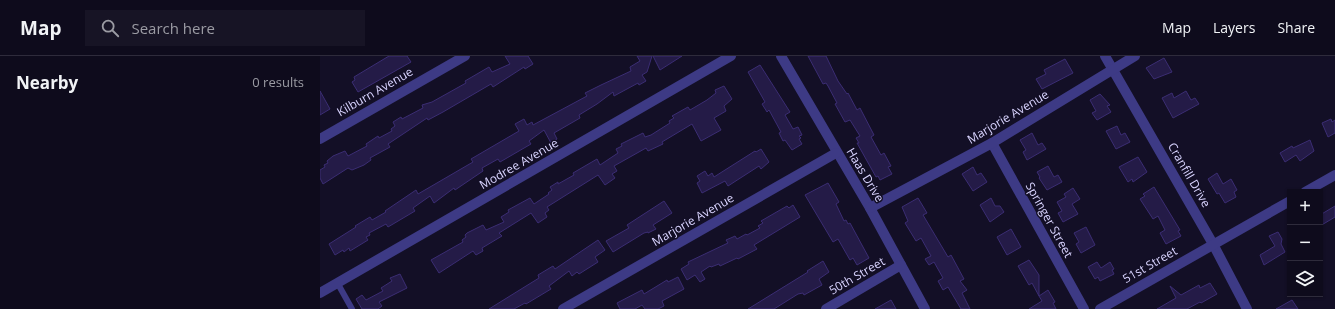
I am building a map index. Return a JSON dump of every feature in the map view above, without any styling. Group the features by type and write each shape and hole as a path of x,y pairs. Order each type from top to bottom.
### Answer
{"street":[{"name":"Kilburn Avenue","path":"320,139 465,56"},
{"name":"Modree Avenue","path":"320,293 732,56"},
{"name":"Haas Drive","path":"781,56 836,153 870,208 925,309"},
{"name":"Cranfill Drive","path":"1105,56 1213,244 1247,309"},
{"name":"Marjorie Avenue","path":"870,208 992,143 1135,56"},
{"name":"Springer Street","path":"992,143 1084,309"},
{"name":"Marjorie Avenue","path":"563,309 836,153"},
{"path":"1310,189 1335,175"},
{"name":"51st Street","path":"1100,309 1287,203"},
{"name":"50th Street","path":"826,309 901,265"}],"lane":[{"path":"338,284 352,309"}],"building":[{"path":"389,56 407,56 411,62 358,92 352,82 355,80 354,77"},
{"path":"505,56 528,56 533,64 525,69 524,67 493,87 491,84 428,120 427,118 388,144 390,147 370,158 371,160 364,165 352,170 348,168 323,184 320,178 320,170 325,167 324,165 328,163 327,161 333,156 345,151 348,156 367,146 366,144 378,136 379,138 392,131 391,129 395,126 393,122 423,108 422,105 432,102 466,83 465,81 489,67 492,72 510,64"},
{"path":"637,56 652,56 647,72 642,75 646,81 639,85 638,83 614,96 613,92 579,115 580,118 554,133 557,139 551,143 544,130 529,141 531,144 500,162 498,159 482,168 483,171 455,190 454,188 434,203 430,196 413,208 415,211 388,227 386,224 369,233 370,235 366,237 368,240 350,251 349,248 344,252 343,250 335,255 329,244 356,227 355,226 370,217 372,220 386,212 385,211 416,190 418,194 473,162 471,159 519,131 515,124 524,119 527,125 532,122 533,125 587,96 585,93 631,71 630,67 640,61"},
{"path":"653,56 682,56 660,70"},
{"path":"808,56 826,56 838,81 847,94 848,93 857,110 860,108 874,135 871,137 881,155 884,153 891,166 888,167 892,174 880,180 878,176 876,177 857,143 859,143 856,138 860,136 850,120 845,122 835,104 837,103 828,86 826,83 823,84"},
{"path":"1164,58 1172,72 1154,79 1146,68"},
{"path":"1065,59 1073,73 1042,89 1036,79 1046,74 1044,70"},
{"path":"760,65 790,112 785,115 793,129 798,127 802,135 799,136 801,138 799,139 802,144 792,150 785,140 783,141 779,133 781,132 769,110 767,112 762,104 765,102 748,72"},
{"path":"724,86 732,99 724,106 726,111 714,118 721,130 701,141 692,124 662,142 663,144 648,151 646,148 614,166 617,171 612,174 615,178 605,185 598,175 547,207 549,210 545,213 547,217 538,223 531,213 499,233 502,236 482,248 483,251 476,255 473,251 439,273 431,260 463,242 462,240 466,237 465,235 467,233 483,225 486,230 504,222 501,217 509,212 508,210 530,198 534,204 549,194 548,193 552,190 550,187 558,182 558,184 574,175 573,173 597,159 600,165 618,153 616,149 622,146 621,144 643,133 645,137 651,135 670,123 669,121 674,118 672,116 688,107 690,110 716,93 715,90"},
{"path":"320,91 330,109 320,115"},
{"path":"1186,91 1191,100 1195,98 1199,104 1173,118 1162,98 1172,93 1174,98"},
{"path":"1100,94 1110,105 1107,106 1111,112 1097,120 1092,113 1096,111 1090,100"},
{"path":"1331,119 1332,122 1335,120 1335,133 1328,137 1322,123"},
{"path":"1117,126 1121,135 1125,133 1130,142 1116,149 1106,131"},
{"path":"1032,133 1038,145 1042,143 1046,149 1027,160 1023,152 1026,150 1020,140"},
{"path":"1310,140 1314,151 1300,161 1296,155 1285,162 1280,153 1292,146 1293,148"},
{"path":"761,149 769,162 761,169 759,166 728,186 725,181 702,193 697,183 700,181 697,176 705,171 708,176 712,173 714,177 755,151 756,152"},
{"path":"1138,157 1147,172 1133,182 1132,179 1128,182 1119,167"},
{"path":"1048,166 1054,177 1058,175 1062,182 1047,190 1037,172"},
{"path":"973,167 977,175 981,173 987,182 973,191 962,174"},
{"path":"1217,173 1223,184 1231,179 1237,190 1234,192 1236,197 1225,203 1219,193 1217,194 1208,179"},
{"path":"828,183 839,202 836,204 844,221 846,220 848,224 850,223 869,258 857,265 853,258 850,260 838,239 833,242 805,195"},
{"path":"1154,187 1180,230 1178,231 1181,236 1166,244 1160,233 1165,230 1158,216 1153,219 1140,199 1145,196 1143,194"},
{"path":"1073,188 1080,199 1072,204 1078,214 1063,222 1058,213 1062,211 1057,202 1066,197 1064,194"},
{"path":"918,198 927,213 923,215 948,257 951,255 964,279 960,281 967,290 962,293 970,309 961,309 948,287 943,290 938,281 943,278 934,262 929,265 925,259 931,256 921,238 916,241 905,223 908,221 902,207"},
{"path":"991,198 995,206 1000,206 1004,212 990,222 980,205"},
{"path":"664,201 672,213 653,225 656,229 648,233 644,233 613,252 606,241 629,228 627,225"},
{"path":"793,205 800,217 754,245 757,249 720,266 719,264 710,266 701,272 705,279 700,282 695,275 687,280 681,269 689,264 688,262 728,243 726,240 735,236 737,239 760,228 758,226 763,223 761,221 787,206 789,208"},
{"path":"1335,206 1335,217 1323,224 1323,213"},
{"path":"1086,227 1095,245 1081,253 1076,244 1079,242 1074,233"},
{"path":"1011,229 1021,247 1007,255 997,237"},
{"path":"1278,232 1282,239 1281,244 1285,252 1264,265 1260,255 1275,246 1269,236"},
{"path":"598,240 605,250 595,257 598,262 579,274 577,272 572,276 569,271 549,286 551,289 526,304 525,303 514,309 489,309 539,278 538,275 553,266 555,269"},
{"path":"1029,260 1039,275 1039,296 1032,283 1029,285 1018,266"},
{"path":"823,261 829,272 819,279 822,285 804,295 803,293 798,294 774,309 748,309 808,272 807,271"},
{"path":"1097,262 1101,268 1110,262 1114,269 1112,270 1114,274 1100,281 1098,277 1095,279 1088,267"},
{"path":"400,274 407,288 379,302 382,306 378,309 362,309 356,299 362,295 366,300 383,291 381,288 392,281 390,278"},
{"path":"678,277 684,289 662,301 664,306 658,309 645,309 642,305 635,309 620,309 617,303 642,290 644,294 667,280 668,282"},
{"path":"1210,283 1217,294 1201,303 1200,302 1187,309 1157,309 1176,298 1170,286 1181,295 1199,285 1200,288"},
{"path":"1048,290 1055,302 1053,303 1056,309 1029,309 1042,301 1039,296"},
{"path":"891,300 896,309 875,309"},
{"path":"1292,300 1298,309 1276,309"}]}
